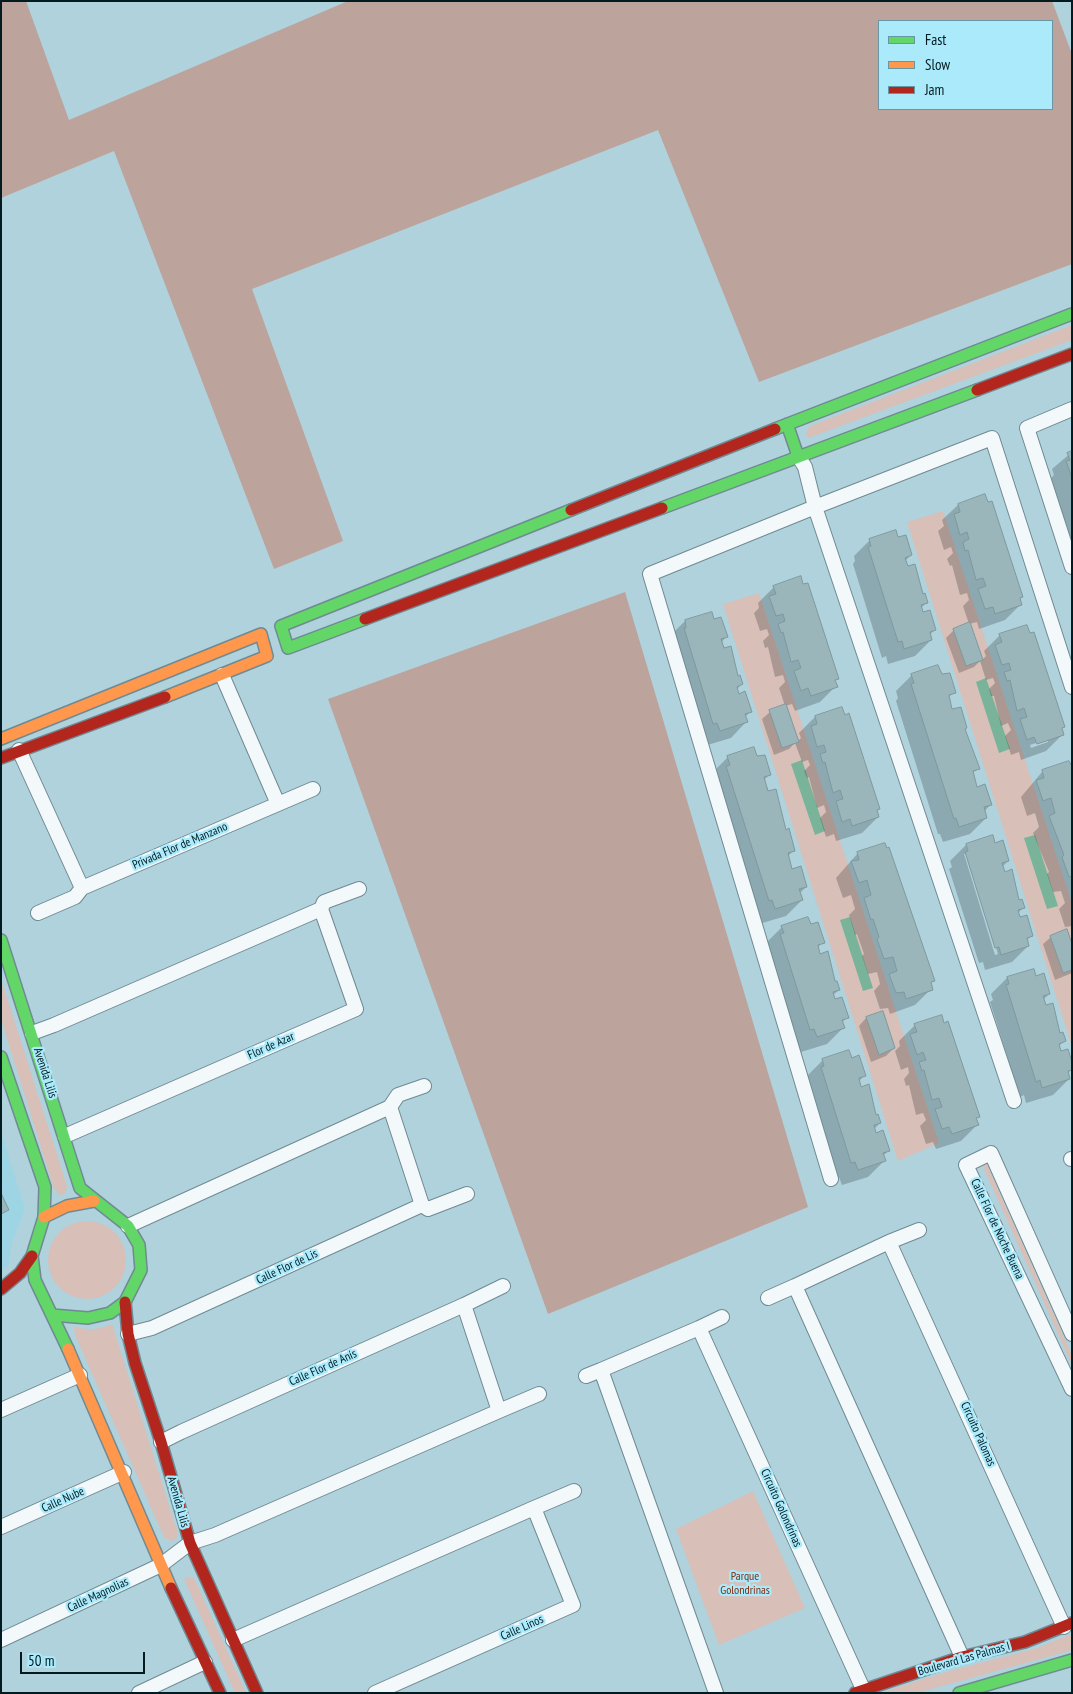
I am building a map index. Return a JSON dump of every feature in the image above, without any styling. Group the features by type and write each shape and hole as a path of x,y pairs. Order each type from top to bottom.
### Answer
{"main road":[{"path":"1072,314 787,424 280,626 288,648 1072,354"},
{"path":"787,424 798,456"},
{"path":"1,739 261,634 267,656 222,675 1,758"},
{"name":"Avenida Lilis","path":"1,940 32,1032 80,1188 94,1201"},
{"path":"1,1056 45,1187 44,1217 32,1256 20,1273 1,1290"},
{"path":"44,1217 67,1206 94,1201 128,1226 138,1245 141,1270 125,1302 110,1313 88,1318 52,1316"},
{"path":"32,1256 35,1280 124,1472 162,1564 220,1693"},
{"path":"1,1290 23,1287 43,1297"},
{"name":"Avenida Lilis","path":"125,1302 128,1334 135,1363 161,1442 190,1543 256,1693"},
{"name":"Boulevard Las Palmas I","path":"859,1691 962,1657 1025,1642 1068,1625"},
{"path":"959,1693 1003,1687 1072,1660"}],"street":[{"path":"1072,409 1027,428 1072,567"},
{"path":"831,1179 650,574 992,438 1072,688"},
{"path":"798,456 805,467 816,507 1014,1101"},
{"path":"222,675 278,804"},
{"path":"19,750 82,888"},
{"name":"Privada Flor de Manzano","path":"38,913 75,897 82,888 312,789"},
{"path":"32,1032 54,1025 321,909 324,902 359,889"},
{"name":"Flor de Azar","path":"65,1136 356,1008 321,909"},
{"path":"128,1226 390,1107 398,1095 424,1086"},
{"path":"390,1107 422,1205"},
{"name":"Calle Flor de Noche Buena","path":"1072,1334 991,1153 966,1165 1072,1389"},
{"name":"Calle Flor de Lis","path":"128,1334 152,1328 422,1205 428,1209 467,1194"},
{"path":"768,1298 919,1230"},
{"name":"Circuito Palomas","path":"889,1242 1068,1625"},
{"name":"Calle Flor de Anís","path":"161,1442 503,1286"},
{"path":"795,1286 962,1657"},
{"path":"464,1305 499,1411 539,1394"},
{"path":"586,1376 722,1317"},
{"name":"Circuito Golondrinas","path":"699,1328 859,1691"},
{"path":"601,1370 716,1693"},
{"path":"1,1410 80,1375"},
{"name":"Calle Magnolias","path":"1,1640 162,1564 190,1543 215,1535 499,1411"},
{"name":"Calle Nube","path":"1,1527 124,1472"},
{"path":"233,1640 574,1491"},
{"name":"Calle Linos","path":"375,1693 572,1605 534,1508"},
{"path":"139,1693 205,1662"}],"shaded area":[{"path":"1,1 26,1 69,120 348,1 1052,1 1072,54 1072,264 759,382 658,130 252,289 343,541 274,569 114,151 1,198"},
{"path":"625,592 808,1207 548,1314 328,699"},
{"path":"986,678 1010,749 999,753 976,682"},
{"path":"802,760 825,831 815,835 791,764"},
{"path":"1035,835 1058,906 1047,909 1024,838"},
{"path":"850,917 873,988 863,991 840,920"},
{"path":"1,1132 25,1209 12,1242 8,1267 1,1270"}],"green space":[{"path":"1072,325 1072,340 808,438 806,432 810,426"},
{"path":"943,511 1072,903 1072,1047 907,522"},
{"path":"759,593 939,1143 898,1161 723,604"},
{"path":"1,979 67,1186 65,1194 60,1195 54,1189 1,1019"},
{"path":"985,1160 1072,1355 1072,1365 981,1162"},
{"path":"87,1221 102,1224 115,1232 123,1245 126,1260 123,1275 115,1288 102,1296 87,1299 72,1296 59,1288 51,1275 48,1260 51,1245 59,1232 72,1224"},
{"path":"112,1324 178,1534 176,1539 171,1541 164,1537 75,1335 74,1326 93,1329"},
{"name":"Parque Golondrinas","path":"753,1491 805,1608 719,1645 676,1529"},
{"path":"187,1577 194,1578 246,1693 235,1693 184,1579"},
{"path":"1069,1635 1072,1636 1072,1650 917,1693 880,1693 942,1673 1034,1649"}],"building":[{"path":"1072,451 1072,478 1066,461 1070,460 1067,453"},
{"path":"985,494 988,502 992,501 1023,597 1020,598 1022,605 995,614 993,607 985,609 978,589 986,586 983,578 976,580 968,550 965,551 963,542 969,539 967,532 960,535 954,514 960,512 958,504"},
{"path":"896,530 898,537 906,535 912,555 905,558 908,566 915,564 923,594 925,593 928,603 921,605 923,612 930,610 936,630 930,632 932,640 904,649 902,641 898,642 868,547 871,546 869,539"},
{"path":"801,576 803,584 808,583 839,679 835,680 838,687 811,696 808,688 801,691 794,671 801,668 798,660 791,662 783,632 781,633 778,624 785,621 783,614 776,616 769,596 776,594 773,586"},
{"path":"712,612 714,619 721,617 728,637 721,639 724,648 731,646 738,676 740,675 743,684 737,687 739,694 745,691 752,712 745,714 748,722 720,731 717,723 713,724 684,628 686,628 685,620"},
{"path":"970,622 983,660 966,666 953,629"},
{"path":"1027,625 1030,633 1034,632 1065,727 1062,728 1064,735 1037,744 1034,737 1027,740 1020,719 1027,717 1024,708 1017,711 1010,680 1007,681 1004,672 1011,670 1009,663 1002,665 995,645 1002,642 999,634"},
{"path":"938,665 942,674 950,673 956,693 949,695 952,709 961,707 967,728 965,729 980,769 973,771 977,787 985,784 992,805 984,807 987,818 959,827 956,818 954,819 911,684 914,683 911,674"},
{"path":"786,704 799,742 782,748 769,710"},
{"path":"842,707 845,715 849,713 880,809 877,810 879,817 852,826 850,819 842,822 836,801 843,799 840,790 833,793 825,762 823,763 820,754 826,752 824,745 817,747 811,726 817,724 815,716"},
{"path":"754,747 757,756 765,755 771,775 764,777 768,791 776,789 786,830 789,828 795,851 788,853 792,869 801,866 807,887 799,889 803,900 775,909 772,900 769,901 726,766 730,765 727,756"},
{"path":"1069,761 1072,766 1072,876 1069,877 1062,857 1064,855 1049,816 1055,813 1051,798 1043,801 1036,780 1044,778 1042,770"},
{"path":"993,835 995,843 1003,840 1009,861 1002,863 1005,872 1012,869 1019,900 1022,899 1025,908 1018,910 1020,917 1027,915 1033,936 1027,938 1029,946 1001,955 999,947 995,948 965,852 968,851 966,844"},
{"path":"885,843 887,848 889,847 935,981 931,982 933,990 906,999 904,992 896,993 889,974 897,971 893,957 884,959 877,939 879,937 864,898 871,895 867,880 859,883 851,861 859,860 857,852"},
{"path":"808,917 811,924 818,922 825,943 818,945 820,954 828,951 835,981 837,981 840,990 833,992 835,999 842,997 849,1018 842,1020 845,1028 817,1037 814,1029 810,1030 780,934 784,933 781,926"},
{"path":"1067,929 1072,944 1072,970 1063,973 1050,936"},
{"path":"1034,969 1036,976 1044,973 1050,994 1043,996 1046,1005 1053,1003 1060,1033 1063,1032 1066,1041 1059,1044 1061,1051 1068,1049 1072,1062 1072,1070 1068,1071 1070,1079 1042,1088 1040,1080 1036,1082 1006,985 1009,984 1007,977"},
{"path":"883,1011 895,1048 879,1055 866,1017"},
{"path":"942,1015 944,1023 948,1021 980,1117 976,1118 979,1125 952,1134 949,1127 942,1129 935,1109 942,1107 939,1098 932,1100 924,1070 922,1071 919,1062 926,1060 923,1052 917,1055 910,1034 917,1032 914,1024"},
{"path":"849,1050 852,1058 859,1055 866,1076 859,1078 861,1087 869,1084 876,1115 878,1114 881,1123 874,1125 876,1133 883,1130 890,1151 883,1153 886,1161 858,1170 855,1162 851,1163 821,1067 824,1066 822,1059"},
{"path":"1,1193 9,1210 1,1214"}],"traffic: fast":[{"path":"775,429 1072,314"},
{"path":"662,508 977,390"},
{"path":"787,424 798,456"},
{"path":"365,619 288,648 281,626 571,510"},
{"path":"1,940 80,1188 128,1226 139,1245 141,1270 125,1302 110,1313 88,1318 52,1315"},
{"path":"1,1057 45,1187 44,1217 32,1256 35,1280 68,1349"},
{"path":"959,1693 1072,1660"}],"traffic: slow":[{"path":"1,739 261,634 267,656 165,697"},
{"path":"44,1217 67,1206 94,1201"},
{"path":"68,1349 171,1588"}],"traffic: jam":[{"path":"977,390 1072,354"},
{"path":"571,510 775,429"},
{"path":"365,619 662,508"},
{"path":"1,758 165,697"},
{"path":"1,1289 20,1273 32,1256"},
{"path":"125,1302 128,1334 135,1363 161,1442 190,1543 257,1693"},
{"path":"171,1588 220,1693"},
{"path":"855,1693 962,1657 1025,1642 1072,1623"}]}
